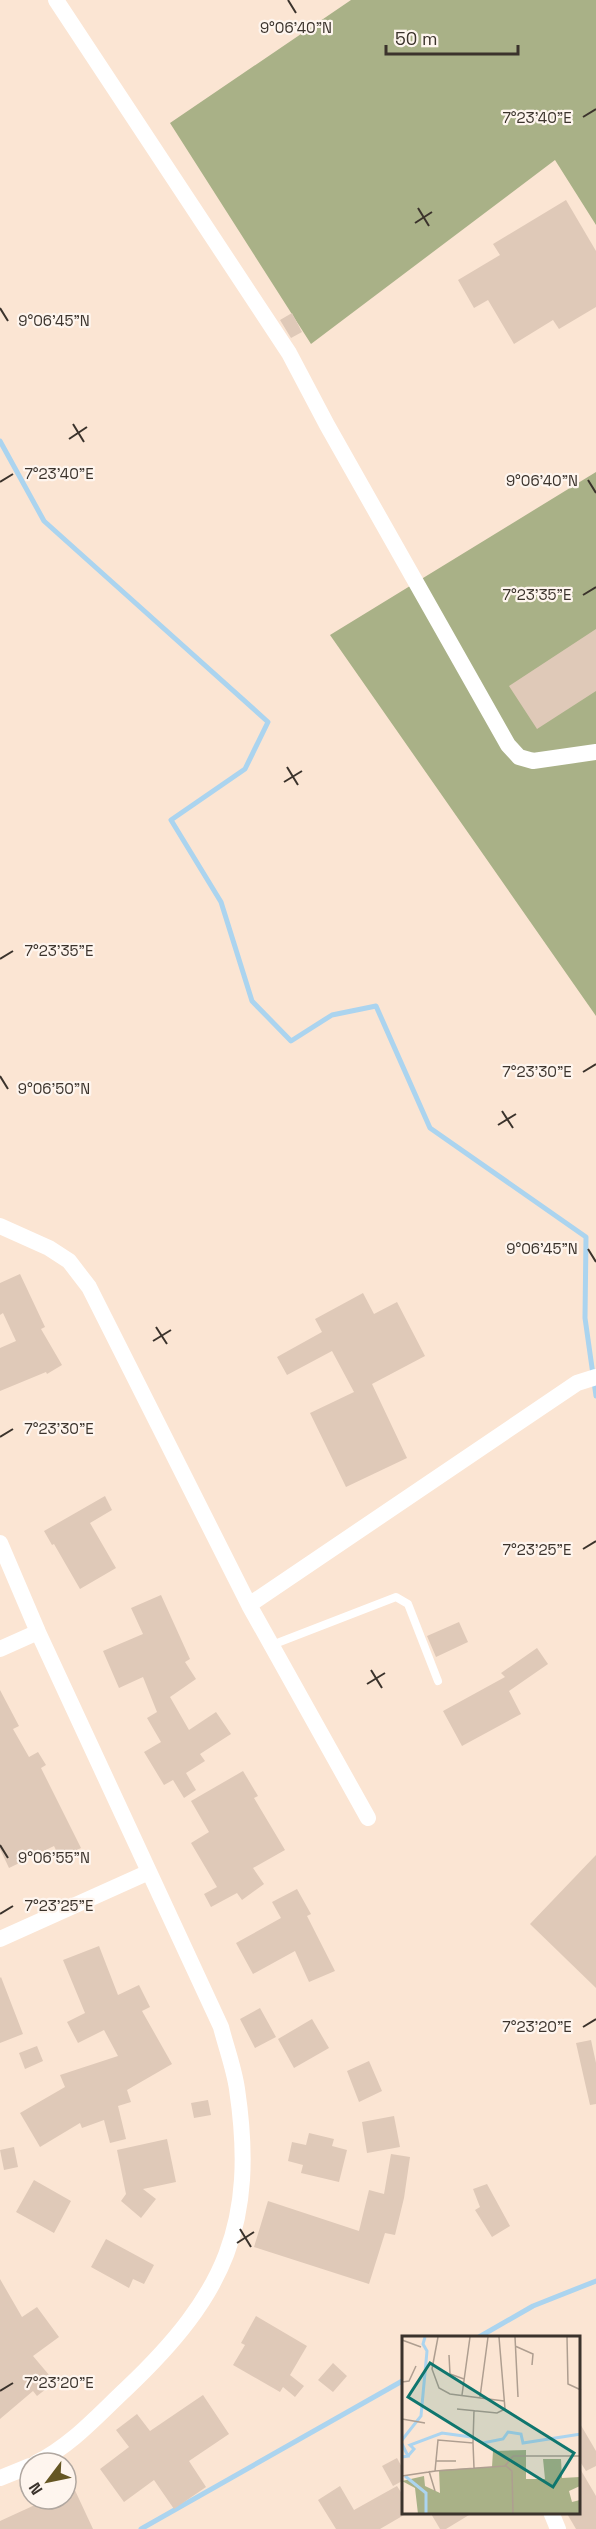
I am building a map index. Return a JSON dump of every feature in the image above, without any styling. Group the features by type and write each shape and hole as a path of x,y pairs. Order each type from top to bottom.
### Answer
{"street":[{"path":"56,0 290,353 327,425 508,746 519,757 533,761 596,752"},
{"path":"0,1226 49,1248 69,1261 89,1287 249,1605 368,1818"},
{"path":"249,1605 577,1383 596,1377"},
{"path":"0,1543 38,1632 190,1957 224,2037 237,2086 244,2152 240,2210 228,2249 211,2290 179,2334 140,2375 70,2441 55,2451"},
{"path":"0,1649 38,1632"},
{"path":"0,1939 149,1872"},
{"path":"0,2478 18,2471"},
{"path":"552,2514 558,2529"}],"lane":[{"path":"272,1645 396,1597 408,1604 438,1681"}],"green space":[{"path":"351,0 596,0 596,225 555,160 311,344 170,123"},
{"path":"596,472 596,1016 330,635"}],"building":[{"path":"566,200 596,251 596,307 559,329 553,320 514,344 488,300 474,308 458,280 500,255 493,244"},
{"path":"292,313 302,332 291,338 280,320"},
{"path":"596,629 596,691 537,729 509,686"},
{"path":"20,1274 45,1327 41,1329 62,1365 47,1374 46,1372 0,1391 0,1348 16,1341 3,1313 0,1315 0,1283"},
{"path":"363,1293 374,1314 397,1302 425,1356 372,1384 407,1458 346,1487 310,1413 354,1392 332,1351 287,1375 277,1357 322,1332 315,1319"},
{"path":"105,1496 112,1510 90,1523 116,1568 80,1589 44,1531"},
{"path":"161,1595 190,1659 185,1662 196,1679 170,1697 189,1730 216,1712 231,1734 200,1754 205,1761 186,1773 196,1790 184,1798 173,1780 164,1785 144,1752 161,1742 147,1718 157,1712 143,1677 119,1688 103,1651 143,1634 131,1608"},
{"path":"459,1622 468,1642 436,1657 427,1636"},
{"path":"537,1648 548,1664 509,1691 521,1714 462,1746 443,1711 505,1677 501,1673"},
{"path":"0,1690 19,1726 13,1729 29,1757 38,1752 46,1765 41,1768 81,1848 60,1858 54,1846 9,1868 0,1849"},
{"path":"243,1771 258,1796 254,1798 285,1850 253,1868 264,1884 242,1900 237,1893 211,1907 204,1894 217,1887 191,1843 209,1832 191,1801"},
{"path":"596,1855 596,1988 530,1924"},
{"path":"297,1889 311,1914 307,1916 335,1971 309,1982 295,1951 253,1974 236,1943 281,1918 272,1902"},
{"path":"99,1946 118,1995 139,1985 150,2007 142,2011 172,2064 127,2090 131,2102 118,2106 126,2139 110,2143 104,2120 82,2128 80,2123 40,2147 20,2113 65,2087 60,2075 118,2056 104,2030 78,2043 67,2022 85,2013 63,1960"},
{"path":"0,1978 23,2034 0,2043"},
{"path":"260,2008 276,2037 255,2048 240,2019"},
{"path":"312,2019 329,2048 294,2068 278,2039"},
{"path":"591,2040 596,2063 596,2104 590,2105 576,2043"},
{"path":"37,2046 43,2061 25,2069 19,2053"},
{"path":"369,2061 382,2091 359,2102 347,2071"},
{"path":"208,2100 211,2115 194,2118 191,2103"},
{"path":"394,2116 400,2147 367,2153 362,2122"},
{"path":"309,2133 334,2139 332,2146 347,2150 339,2182 301,2173 303,2165 288,2161 292,2142 306,2145"},
{"path":"167,2139 176,2182 143,2189 156,2199 141,2218 121,2201 126,2194 117,2150"},
{"path":"14,2147 18,2167 4,2170 0,2150"},
{"path":"391,2154 410,2157 404,2198 395,2235 385,2233 369,2284 254,2247 268,2201 359,2231 369,2190 384,2194"},
{"path":"34,2180 71,2201 54,2233 16,2212"},
{"path":"487,2184 510,2226 492,2237 475,2210 480,2207 473,2189"},
{"path":"106,2239 154,2265 144,2284 133,2279 129,2288 91,2267"},
{"path":"0,2279 22,2317 37,2307 59,2337 33,2356 55,2382 37,2396 33,2391 0,2419"},
{"path":"256,2316 307,2346 290,2375 304,2386 295,2397 283,2387 280,2392 233,2365 245,2345 241,2343"},
{"path":"333,2363 347,2376 333,2392 318,2380"},
{"path":"203,2395 229,2434 189,2461 206,2487 174,2509 154,2480 124,2502 100,2469 129,2447 116,2430 137,2414 150,2431"},
{"path":"581,2425 596,2451 596,2466 586,2471 581,2463"},
{"path":"397,2458 402,2467 402,2481 393,2486 382,2466"},
{"path":"581,2470 596,2496 596,2529 576,2529 567,2514 581,2514"},
{"path":"340,2486 354,2510 397,2486 402,2494 402,2514 404,2515 380,2529 336,2529 318,2500"},
{"path":"78,2497 93,2529 0,2529 0,2521 22,2511 78,2511"},
{"path":"431,2514 471,2514 446,2529 440,2529"}],"waterway":[{"path":"0,441 44,521 268,722 245,769 171,820 221,902 252,1001 291,1041 332,1015 376,1006 430,1128 586,1237 585,1318 596,1396"},
{"path":"481,2336 533,2306 596,2281"},
{"path":"141,2529 402,2381"}]}
